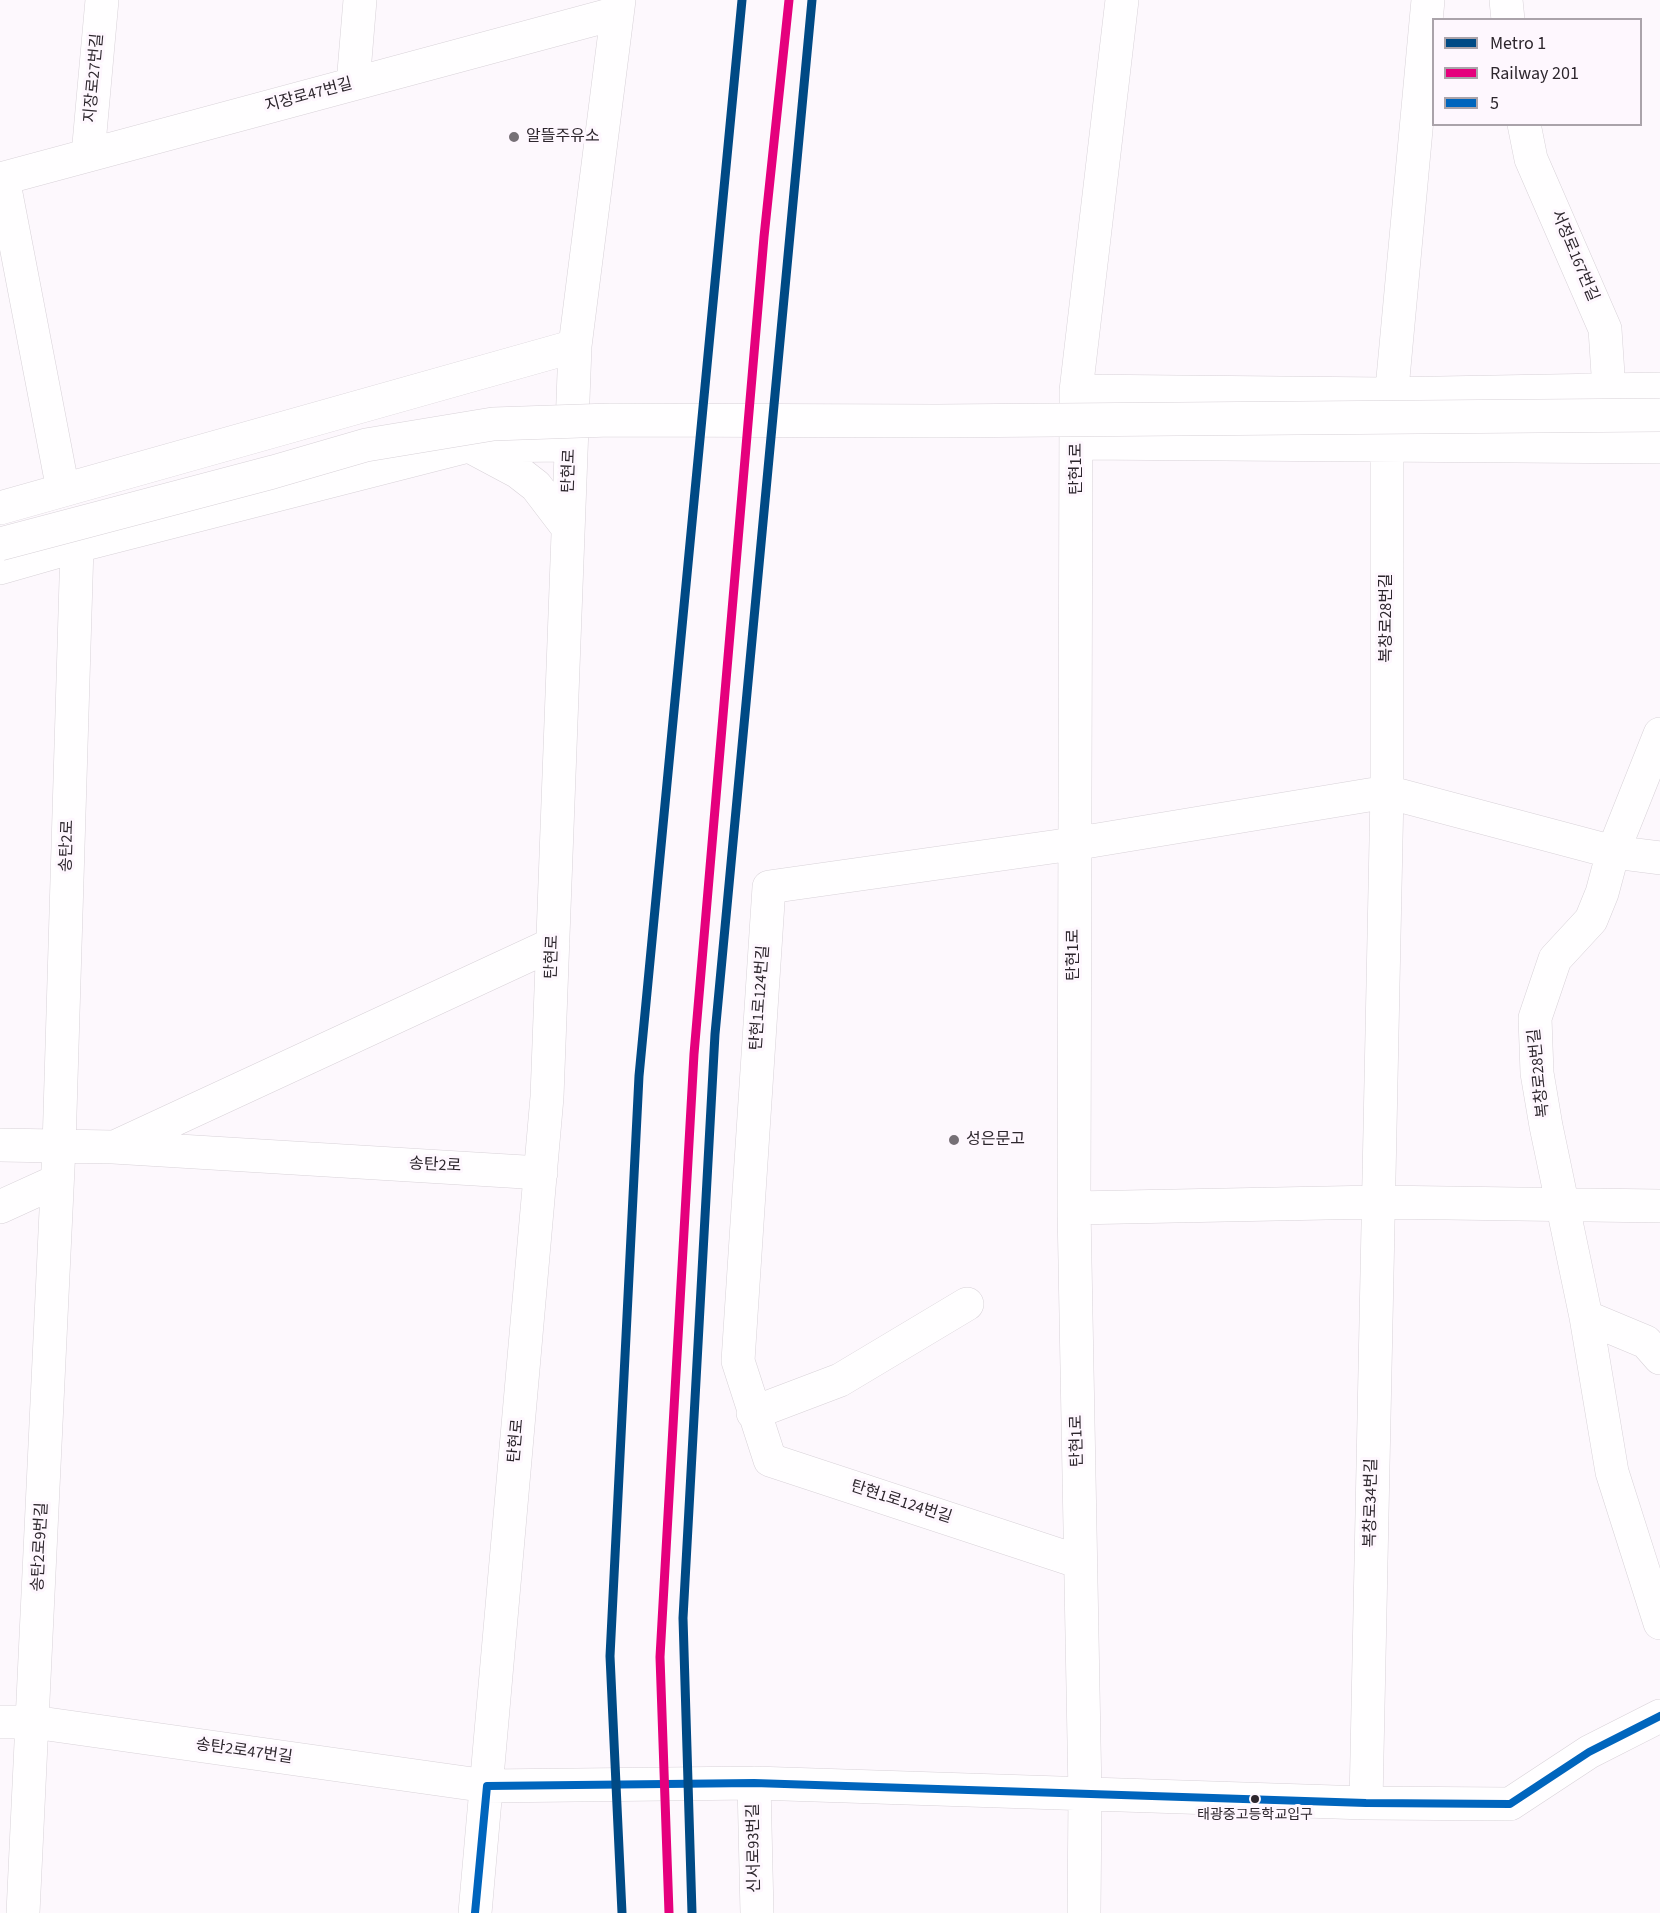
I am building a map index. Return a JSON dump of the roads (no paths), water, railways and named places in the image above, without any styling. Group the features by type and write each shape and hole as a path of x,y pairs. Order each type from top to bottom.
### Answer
{"street":[{"name":"지장로27번길","path":"88,155 102,0"},
{"path":"353,84 360,0"},
{"name":"탄현1로","path":"1084,1913 1085,1795 1074,1208 1073,844 1076,391 1122,0"},
{"name":"복창로28번길","path":"1377,1202 1387,792 1387,443 1428,0"},
{"path":"1506,0 1508,18"},
{"name":"지장로47번길","path":"1,179 353,84 618,6"},
{"name":"탄현로","path":"475,1913 541,1173 554,944 575,346 618,6"},
{"name":"서정로167번길","path":"1524,126 1531,159 1605,329 1609,390"},
{"path":"1,179 63,490"},
{"path":"0,508 575,346"},
{"path":"1076,391 1392,393 1660,389"},
{"path":"0,544 366,445 493,424 610,420 937,421 1660,415"},
{"path":"1077,443 1387,443 1660,447"},
{"path":"0,568 77,546 468,446 571,445"},
{"path":"468,446 518,472 536,486 568,528"},
{"name":"송탄2로","path":"59,1147 77,546"},
{"name":"복창로28번길","path":"1563,1206 1537,1073 1535,1018 1555,958 1591,920 1613,852 1660,734"},
{"path":"1073,844 1387,792 1613,852 1660,858"},
{"name":"탄현1로124번길","path":"1073,844 769,887 738,1361 770,1460 1080,1562"},
{"name":"송탄2로","path":"113,1147 554,944"},
{"name":"송탄2로","path":"0,1145 113,1147 541,1173"},
{"name":"송탄2로9번길","path":"24,1913 59,1147"},
{"path":"0,1207 57,1181"},
{"path":"1074,1208 1377,1202 1660,1206"},
{"name":"복창로34번길","path":"1366,1803 1377,1202"},
{"path":"1563,1206 1586,1317 1612,1472 1660,1623"},
{"path":"753,1413 840,1380 967,1304"},
{"path":"1586,1317 1646,1342 1660,1358"},
{"name":"송탄2로47번길","path":"0,1722 33,1722 487,1786 754,1784 1366,1803 1510,1804 1589,1752 1660,1716"},
{"name":"신서로93번길","path":"754,1784 757,1913"}],"metro line":[{"name":"1","path":"622,1913 610,1656 639,1076 742,0"},
{"name":"1","path":"692,1913 683,1618 715,1034 812,0"}],"rail line":[{"name":"201","path":"669,1913 660,1657 694,1054 764,237 789,0"}],"place":[{"name":"알뜰주유소","path":"514,137"},
{"name":"성은문고","path":"954,1140"},
{"name":"태광중고등학교입구","path":"1255,1799"}]}
